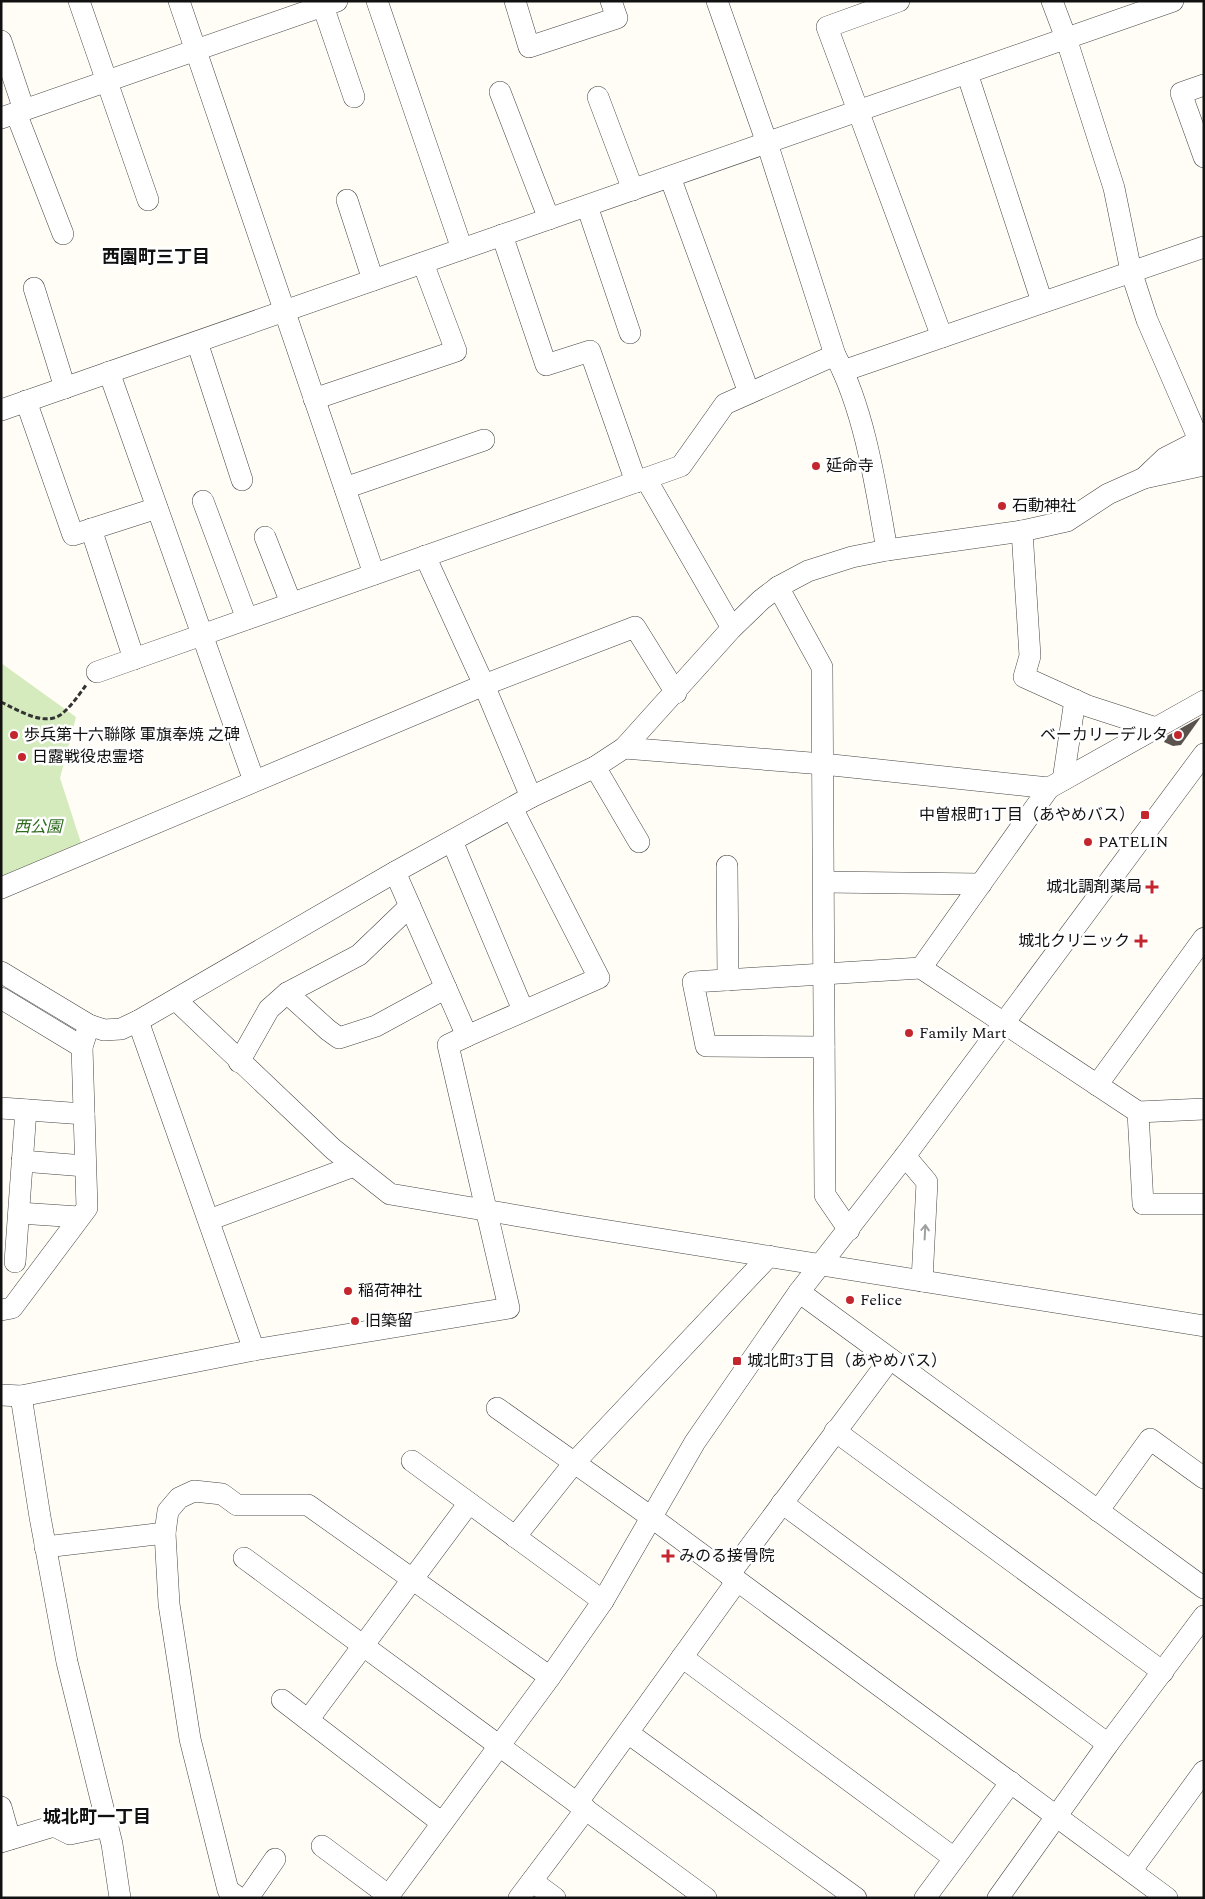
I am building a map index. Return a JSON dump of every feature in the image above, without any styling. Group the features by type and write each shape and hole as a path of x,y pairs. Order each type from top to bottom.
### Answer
{"street":[{"path":"79,1 148,200"},
{"path":"179,1 374,574"},
{"path":"377,1 462,250"},
{"path":"515,1 529,48 616,18 611,1"},
{"path":"717,1 768,143 870,458 887,550"},
{"path":"899,1 827,27 942,337"},
{"path":"3,976 89,1025 104,1030 121,1029 176,1000 395,872 531,797 595,766 624,748 676,693 732,628 778,587 808,571 852,557 887,550 1022,531 1067,521 1108,494 1144,478 1201,465 1202,439 1148,320 1131,271 1114,188 1066,38 1052,1"},
{"path":"1,410 768,143 1162,3"},
{"path":"14,114 330,4 354,96"},
{"path":"1,41 14,114 63,234"},
{"path":"967,73 1042,302"},
{"path":"1204,85 1181,93 1204,158"},
{"path":"500,92 549,219"},
{"path":"598,97 633,190"},
{"path":"670,177 750,393"},
{"path":"347,200 373,280"},
{"path":"587,206 630,334"},
{"path":"502,235 546,365 590,351 641,480 732,628"},
{"path":"97,672 681,466 725,404 750,393 839,363 942,337 1204,247"},
{"path":"314,398 456,351 423,263"},
{"path":"34,288 65,388"},
{"path":"197,342 242,480"},
{"path":"109,372 254,781"},
{"path":"26,401 73,535 157,508"},
{"path":"1144,478 1165,458 1202,439"},
{"path":"345,488 484,440"},
{"path":"203,501 247,619"},
{"path":"91,529 134,659"},
{"path":"1022,531 1030,656 1024,677 1075,700 1156,728"},
{"path":"265,537 291,604"},
{"path":"425,556 484,685 531,797"},
{"path":"778,587 822,668 825,1195 849,1230"},
{"path":"1,888 484,685 635,627 676,693"},
{"path":"1056,784 1075,700"},
{"path":"921,968 1056,784 1204,701"},
{"path":"624,748 1056,784"},
{"path":"322,1846 388,1897 498,1745 550,1677 602,1601 695,1442 799,1292 905,1156 1002,1023 1196,781 1204,754"},
{"path":"595,766 639,842"},
{"path":"120,1898 108,1826 66,1662 45,1547 11,1396 254,1350 509,1308 484,1209 448,1044 599,978 512,808"},
{"path":"452,841 523,1010"},
{"path":"727,866 728,980"},
{"path":"395,872 467,1036"},
{"path":"824,882 981,884"},
{"path":"240,1062 269,1009 287,993 358,955 410,906"},
{"path":"1097,1085 1204,938"},
{"path":"824,1047 706,1046 693,982 921,968 1138,1112 1204,1109"},
{"path":"287,993 339,1038 376,1026 446,988"},
{"path":"1,998 82,1047"},
{"path":"176,1000 240,1062 354,1166 390,1194 435,1203 484,1209 819,1265 1204,1326"},
{"path":"138,1021 254,1350"},
{"path":"1,1310 12,1308 87,1208 82,1047 89,1025"},
{"path":"1,1108 84,1114"},
{"path":"26,1110 19,1213 8,1262 45,1264"},
{"path":"1138,1112 1143,1204 1204,1204"},
{"path":"905,1156 927,1182 922,1281"},
{"path":"22,1162 85,1166"},
{"path":"209,1220 354,1166"},
{"path":"19,1213 79,1217"},
{"path":"515,1537 574,1462 769,1256"},
{"path":"799,1292 1204,1588"},
{"path":"519,1898 582,1806 628,1733 682,1657 782,1503 890,1359"},
{"path":"497,1408 651,1517 1167,1898"},
{"path":"835,1431 1164,1672"},
{"path":"1098,1511 1150,1439 1204,1478"},
{"path":"412,1461 602,1601"},
{"path":"239,1898 228,1890 190,1739 168,1604 165,1533 168,1510 179,1498 194,1491 222,1494 237,1505 308,1505 550,1677"},
{"path":"308,1720 469,1503"},
{"path":"782,1503 1108,1744"},
{"path":"45,1547 165,1533"},
{"path":"244,1558 364,1644 706,1898"},
{"path":"998,1898 1108,1744 1164,1672 1204,1616"},
{"path":"682,1657 954,1858"},
{"path":"282,1700 442,1822"},
{"path":"628,1733 856,1898"},
{"path":"1131,1872 1204,1771"},
{"path":"925,1898 1010,1782"},
{"path":"1,1807 6,1840 54,1826 70,1834 108,1826"},
{"path":"248,1898 275,1859"},
{"path":"532,1880 555,1898"}],"path":[{"path":"1,702 34,718 49,719 63,714 97,672"}],"green space":[{"name":"西公園","path":"1,663 76,717 60,778 83,849 1,883"}],"building":[{"name":"ベーカリーデルタ","path":"1201,717 1181,745 1173,746 1164,742 1167,736"}],"place":[{"name":"延命寺","path":"816,466"},
{"name":"石動神社","path":"1002,506"},
{"name":"歩兵第十六聯隊 軍旗奉焼 之碑","path":"14,735"},
{"name":"ベーカリーデルタ","path":"1178,735"},
{"name":"日露戦役忠霊塔","path":"22,757"},
{"name":"中曽根町1丁目（あやめバス）","path":"1145,815"},
{"name":"PATELIN","path":"1088,842"},
{"name":"城北調剤薬局","path":"1152,887"},
{"name":"城北クリニック","path":"1141,941"},
{"name":"Family Mart","path":"909,1033"},
{"name":"稲荷神社","path":"348,1291"},
{"name":"Felice","path":"850,1300"},
{"name":"旧築留","path":"355,1321"},
{"name":"城北町3丁目（あやめバス）","path":"737,1361"},
{"name":"みのる接骨院","path":"668,1556"}],"district":[{"name":"西園町三丁目","path":"156,257"},
{"name":"城北町一丁目","path":"97,1817"}]}
